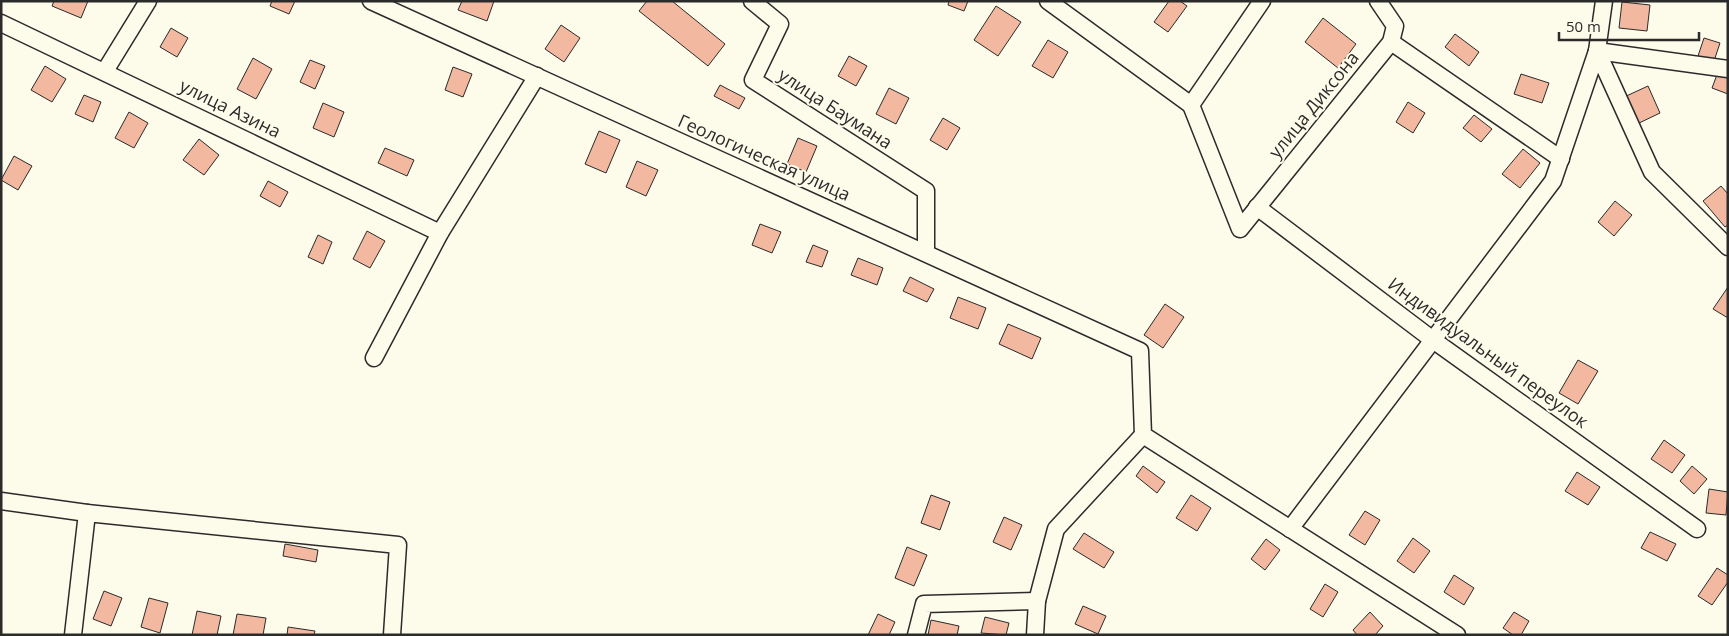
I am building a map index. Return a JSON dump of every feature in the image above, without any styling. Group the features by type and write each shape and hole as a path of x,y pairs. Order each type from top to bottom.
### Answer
{"street":[{"path":"105,71 148,1"},
{"name":"Геологическая улица","path":"371,1 1140,350 1143,435"},
{"name":"улица Баумана","path":"752,1 780,24 753,80 926,191 926,253"},
{"path":"1048,1 1190,106 1262,1"},
{"path":"1378,1 1394,26 1391,42 1561,159"},
{"path":"1290,529 1553,181 1597,51 1604,1"},
{"name":"улица Азина","path":"1,23 105,71 440,233"},
{"name":"улица Диксона","path":"1190,106 1240,229 1391,42"},
{"path":"1597,51 1728,69"},
{"path":"1597,51 1652,172 1728,247"},
{"path":"374,358 440,233 537,76"},
{"name":"Индивидуальный переулок","path":"1257,207 1433,340 1697,529"},
{"path":"1035,635 1037,601 1056,529 1143,435 1457,635"},
{"path":"1,501 87,513 398,545 392,635"},
{"path":"73,635 87,513"},
{"path":"916,635 924,604 1037,601"}],"building":[{"path":"54,1 88,1 81,18 52,6"},
{"path":"272,1 295,1 289,14 270,6"},
{"path":"462,1 494,1 487,21 458,10"},
{"path":"647,1 672,1 725,44 708,66 639,11"},
{"path":"949,1 968,1 964,11 948,5"},
{"path":"1169,1 1180,1 1187,6 1168,32 1154,22"},
{"path":"1622,2 1650,5 1647,31 1619,28"},
{"path":"996,6 1021,22 998,56 974,40"},
{"path":"1323,18 1356,44 1338,68 1305,42"},
{"path":"561,25 580,38 564,62 545,49"},
{"path":"171,28 188,38 177,57 160,47"},
{"path":"1455,34 1479,52 1469,66 1445,47"},
{"path":"1704,38 1720,43 1714,61 1698,56"},
{"path":"1048,40 1068,52 1053,78 1032,66"},
{"path":"849,56 867,66 856,86 838,76"},
{"path":"253,58 272,69 256,99 237,89"},
{"path":"310,60 325,66 315,89 300,82"},
{"path":"45,66 66,79 52,102 31,90"},
{"path":"453,67 472,74 463,97 445,90"},
{"path":"1718,72 1728,76 1728,94 1712,88"},
{"path":"1521,74 1549,83 1542,103 1514,94"},
{"path":"720,85 745,98 739,109 714,96"},
{"path":"1648,86 1660,113 1635,125 1622,98"},
{"path":"889,88 909,98 896,124 876,114"},
{"path":"84,95 101,102 93,122 75,114"},
{"path":"1408,102 1425,113 1413,133 1396,122"},
{"path":"323,103 344,112 334,137 313,128"},
{"path":"129,112 148,123 134,148 115,138"},
{"path":"1474,115 1492,129 1481,142 1463,128"},
{"path":"943,118 960,128 947,150 930,140"},
{"path":"599,131 620,140 606,173 585,164"},
{"path":"798,138 817,146 806,172 787,164"},
{"path":"199,139 219,155 204,175 183,160"},
{"path":"385,148 414,160 407,176 378,163"},
{"path":"1523,149 1540,163 1520,188 1502,174"},
{"path":"14,156 32,166 18,190 1,180"},
{"path":"637,161 658,170 646,196 626,187"},
{"path":"268,181 288,192 280,207 260,196"},
{"path":"1721,186 1728,194 1728,225 1725,227 1703,201"},
{"path":"1615,201 1632,215 1614,236 1598,222"},
{"path":"760,224 781,232 772,253 752,245"},
{"path":"367,231 385,241 370,268 353,259"},
{"path":"318,235 332,242 323,264 308,257"},
{"path":"813,245 828,251 822,267 806,262"},
{"path":"858,258 883,268 877,285 851,275"},
{"path":"910,277 934,289 927,302 903,291"},
{"path":"1728,287 1728,318 1713,309"},
{"path":"958,297 986,308 978,329 950,318"},
{"path":"1165,304 1184,317 1163,348 1144,335"},
{"path":"1008,324 1041,338 1032,359 999,344"},
{"path":"1578,360 1598,371 1578,404 1559,393"},
{"path":"1664,440 1685,455 1672,473 1651,459"},
{"path":"1143,466 1165,482 1157,493 1136,476"},
{"path":"1692,466 1707,479 1694,494 1680,481"},
{"path":"1577,472 1600,487 1588,505 1565,491"},
{"path":"1709,489 1728,492 1726,515 1706,513"},
{"path":"931,495 950,502 940,530 921,523"},
{"path":"1191,495 1211,508 1197,531 1176,518"},
{"path":"1365,511 1380,520 1365,545 1349,535"},
{"path":"1004,517 1022,525 1011,550 993,542"},
{"path":"1650,532 1676,544 1667,561 1641,548"},
{"path":"1084,533 1114,552 1104,568 1073,549"},
{"path":"1413,538 1430,551 1414,573 1397,561"},
{"path":"1266,539 1280,550 1265,570 1251,559"},
{"path":"285,544 318,550 316,562 283,556"},
{"path":"907,547 927,555 914,586 895,578"},
{"path":"1717,568 1728,575 1728,582 1712,605 1698,596"},
{"path":"1454,575 1474,588 1464,605 1444,592"},
{"path":"1325,584 1338,592 1323,617 1310,609"},
{"path":"104,591 122,598 111,626 93,619"},
{"path":"149,598 168,603 160,633 141,627"},
{"path":"1083,606 1106,616 1098,634 1075,624"},
{"path":"197,611 221,616 217,635 192,635"},
{"path":"1370,612 1383,626 1375,635 1357,635 1353,630"},
{"path":"1514,612 1529,621 1521,635 1513,635 1503,628"},
{"path":"237,614 266,618 263,635 233,635"},
{"path":"878,614 895,622 889,635 868,635"},
{"path":"985,617 1009,623 1006,635 981,633"},
{"path":"931,620 959,626 957,635 928,635"},
{"path":"288,627 315,631 314,635 287,635"}]}
